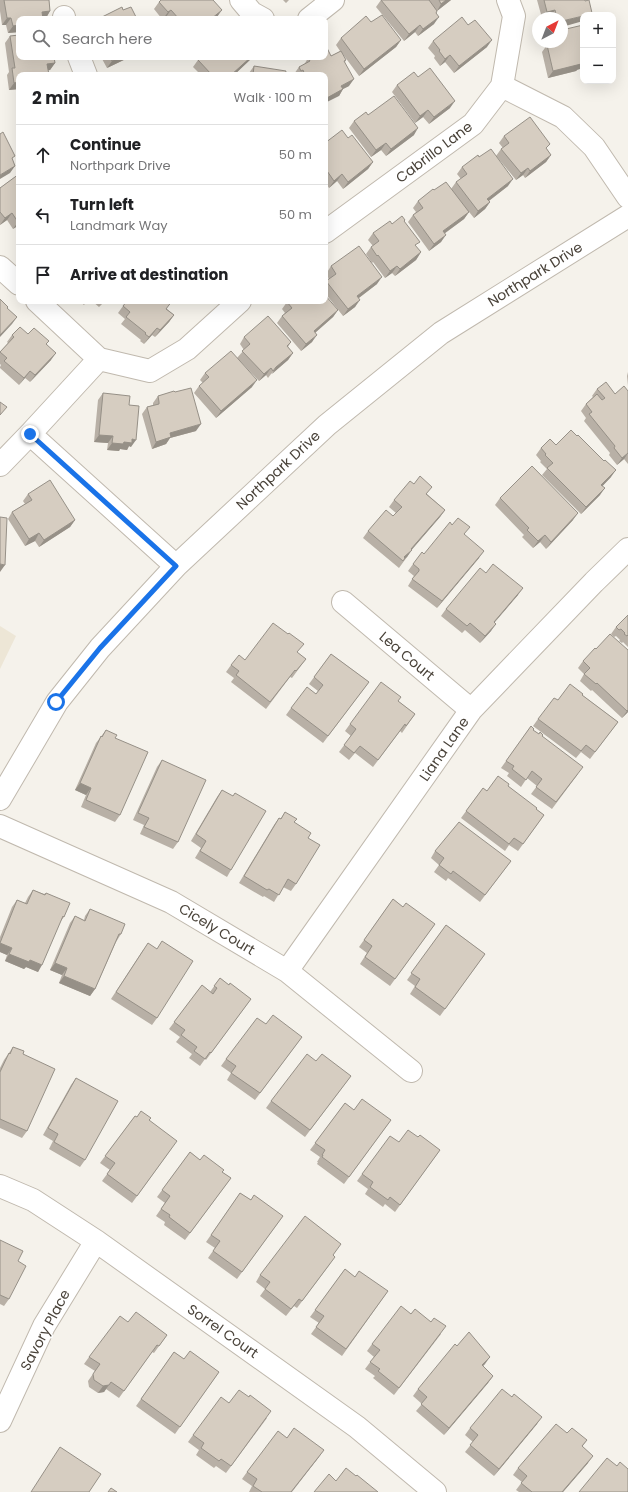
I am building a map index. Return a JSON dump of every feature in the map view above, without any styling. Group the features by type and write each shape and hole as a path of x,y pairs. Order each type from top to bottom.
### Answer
{"street":[{"path":"241,0 252,13 258,16"},
{"path":"314,16 333,0"},
{"name":"Cabrillo Lane","path":"328,230 473,124 502,86 514,16 508,0"},
{"path":"80,60 85,72"},
{"path":"502,86 563,117 594,147 628,197"},
{"name":"Northpark Drive","path":"0,799 56,702 100,648 176,566 326,425 441,333 628,216"},
{"path":"0,267 16,281"},
{"path":"40,304 99,359 150,371 187,349 237,304"},
{"path":"0,465 99,359"},
{"path":"30,434 176,566"},
{"name":"Liana Lane","path":"287,971 471,710 594,582 628,550"},
{"name":"Lea Court","path":"343,602 471,710"},
{"name":"Cicely Court","path":"0,826 171,902 287,971 411,1071"},
{"name":"Sorrel Court","path":"0,1186 33,1200 96,1241 356,1427 435,1492"},
{"name":"Savory Place","path":"0,1421 44,1326 96,1241"}],"shaded area":[{"path":"0,626 16,636 0,669"}],"building":[{"path":"4,0 49,0 50,11 42,12 43,16 16,16 16,26 13,26 11,18 7,18"},
{"path":"161,0 213,0 222,10 215,16 176,16 171,10 168,12 159,2"},
{"path":"381,0 429,0 437,11 436,13 439,17 423,29 420,25 409,34"},
{"path":"439,0 446,0 441,4"},
{"path":"544,0 589,0 592,12 580,12 580,17 568,20 568,12 556,12 555,10 547,12"},
{"path":"122,7 123,10 131,7 136,16 104,16"},
{"path":"382,15 401,40 364,69 341,38 366,16 371,22"},
{"path":"462,17 468,25 475,20 492,40 459,66 450,55 445,59 433,41"},
{"path":"580,26 580,64 553,71 548,48 568,48 568,29"},
{"path":"16,35 16,60 54,60 55,63 47,64 48,72 16,72 16,83 14,83 12,68 15,68 10,36"},
{"path":"328,50 331,56 341,51 346,60 344,61 354,79 341,86 343,89 328,97 328,72 304,72 303,70 301,71 299,67 310,61 309,60 328,60"},
{"path":"198,60 248,60 234,72 209,72"},
{"path":"254,66 286,71 286,72 253,72"},
{"path":"430,68 455,101 434,117 428,110 420,116 397,85 414,72 418,77"},
{"path":"394,96 418,128 391,149 386,143 376,150 354,121 366,112 368,115"},
{"path":"530,117 550,144 546,148 551,155 530,171 528,168 521,173 501,149 509,143 504,136"},
{"path":"342,130 348,138 352,135 373,162 348,182 342,174 334,181 328,172 328,141"},
{"path":"3,132 15,156 12,158 15,166 0,175 0,134"},
{"path":"491,149 513,179 487,199 490,202 478,211 456,182 467,174 462,167 478,155 479,157"},
{"path":"16,176 16,219 12,213 5,218 0,212 0,188"},
{"path":"446,182 469,212 443,231 446,235 434,244 413,215 423,208 418,201 433,189 434,190"},
{"path":"402,216 405,220 404,221 420,242 415,245 421,252 400,269 397,266 390,271 371,247 379,241 373,233 390,221 392,224"},
{"path":"359,246 382,277 357,296 360,300 348,309 328,284 328,280 336,274 331,266"},
{"path":"328,298 338,310 314,331 317,335 306,344 282,316 292,308 289,304 328,304"},
{"path":"0,299 17,317 0,335"},
{"path":"125,304 170,304 166,309 174,315 160,330 157,328 149,337 126,317 130,312 123,306"},
{"path":"268,316 291,342 287,346 293,353 273,371 271,368 264,374 242,351 250,344 244,337"},
{"path":"20,327 28,334 34,328 49,341 46,344 56,353 35,375 30,371 24,378 4,361 7,358 0,352 14,337 12,335"},
{"path":"231,351 257,380 221,411 199,386 209,377 205,373"},
{"path":"606,382 615,394 624,386 628,391 628,453 622,458 614,448 615,446 589,414 592,412 586,404 597,394 602,400 605,398 597,389"},
{"path":"191,388 201,424 170,433 171,437 156,442 147,407 159,404 158,396"},
{"path":"103,393 130,396 129,405 139,406 136,440 132,439 132,443 112,443 113,436 99,435"},
{"path":"0,402 7,407 0,415"},
{"path":"571,430 604,461 605,460 616,470 601,485 605,488 586,507 547,468 553,463 545,455 546,454 541,448 550,439 556,445"},
{"path":"532,466 578,513 551,542 545,535 538,541 527,530 529,528 500,498"},
{"path":"420,476 432,487 426,494 445,510 411,549 412,550 404,557 405,558 403,561 368,531 386,510 393,516 402,507 394,500 410,481 414,484"},
{"path":"50,480 75,520 44,540 39,533 29,539 12,512 32,500 28,494"},
{"path":"0,517 7,518 5,565 0,564"},
{"path":"458,518 470,527 464,534 484,551 442,601 412,579 419,571 419,569 413,564 422,552 424,554 450,522 452,525"},
{"path":"493,564 523,588 494,622 496,624 485,636 470,623 467,626 446,609 480,568 486,573"},
{"path":"628,615 627,636 621,629 619,630 616,627"},
{"path":"273,623 304,644 297,652 306,659 296,671 295,670 270,702 236,675 239,671 231,665 239,655 245,660"},
{"path":"610,634 628,650 627,711 597,683 596,684 584,674 590,668 583,661"},
{"path":"331,654 369,682 328,736 291,708 307,687 316,694 323,685 314,677"},
{"path":"381,682 401,697 398,701 415,714 406,726 405,724 378,760 360,746 354,753 344,745 356,729 350,724"},
{"path":"570,684 618,722 595,752 586,745 581,751 538,719 554,698 558,700"},
{"path":"531,726 534,729 533,730 539,734 540,732 543,735 542,736 583,767 556,802 536,787 542,779 532,771 526,780 512,769 514,766 506,761"},
{"path":"106,730 117,735 115,738 148,752 120,815 86,800 91,788 80,783 101,736 102,737"},
{"path":"162,760 206,780 178,842 144,827 149,818 138,813"},
{"path":"498,776 544,815 523,844 514,838 509,844 466,811 483,788 487,791"},
{"path":"222,790 233,796 235,793 266,811 231,870 200,851 206,841 196,834"},
{"path":"285,812 297,819 294,822 311,833 308,838 320,845 296,884 288,879 279,895 269,889 267,890 244,876 279,818 281,819"},
{"path":"459,822 511,861 485,895 453,871 451,874 439,865 444,858 435,851"},
{"path":"33,890 45,895 46,893 70,903 42,965 30,960 29,962 9,954 12,948 0,943 17,900 27,904"},
{"path":"393,899 403,907 406,903 435,924 395,979 365,957 372,946 364,940"},
{"path":"90,909 125,924 121,934 119,934 95,989 64,976 67,968 55,963 75,916 85,921"},
{"path":"446,925 485,954 445,1009 415,987 420,979 411,973"},
{"path":"162,941 193,961 157,1018 116,992 148,943 157,949"},
{"path":"220,978 229,985 230,983 251,999 205,1059 194,1051 197,1047 181,1035 185,1030 174,1022 202,985 213,994 217,988 214,986"},
{"path":"273,1015 302,1037 260,1093 231,1073 236,1066 226,1059 257,1018 266,1024"},
{"path":"13,1047 24,1051 23,1054 55,1069 27,1131 0,1119 0,1072"},
{"path":"307,1054 316,1061 322,1054 351,1076 310,1130 271,1101"},
{"path":"76,1078 118,1101 85,1160 54,1142 58,1134 48,1128"},
{"path":"362,1099 391,1120 349,1177 322,1157 325,1150 315,1143 345,1103 354,1110"},
{"path":"141,1111 151,1118 149,1120 177,1141 137,1196 107,1174 115,1163 105,1156 135,1116 137,1117"},
{"path":"408,1130 418,1137 420,1135 440,1150 400,1205 390,1197 388,1200 370,1187 373,1182 362,1174 390,1136 399,1142"},
{"path":"190,1152 200,1160 204,1155 224,1170 222,1172 231,1178 190,1233 161,1209 170,1196 162,1190"},
{"path":"240,1193 251,1200 254,1195 283,1216 242,1272 213,1251 220,1241 211,1235"},
{"path":"305,1216 341,1244 333,1255 335,1257 302,1301 299,1299 291,1309 265,1289 270,1282 260,1275"},
{"path":"0,1240 23,1251 18,1261 26,1266 9,1299 0,1295"},
{"path":"345,1269 355,1277 359,1271 388,1291 346,1349 316,1327 324,1316 315,1310"},
{"path":"401,1306 411,1314 415,1309 431,1322 434,1318 446,1326 399,1388 378,1371 380,1369 370,1362 380,1350 372,1344"},
{"path":"136,1312 167,1335 159,1346 157,1345 124,1391 111,1382 109,1385 103,1386 94,1380 93,1374 100,1364 89,1357 120,1316 128,1322"},
{"path":"469,1332 490,1357 482,1365 493,1376 449,1428 421,1404 427,1397 418,1389 455,1344 457,1346"},
{"path":"190,1351 219,1372 180,1427 141,1399 174,1352 184,1359"},
{"path":"502,1389 512,1397 514,1394 542,1417 499,1469 470,1445 478,1435 470,1428"},
{"path":"239,1390 249,1397 250,1395 271,1411 231,1466 221,1459 219,1461 201,1448 204,1443 193,1435 221,1397 229,1403"},
{"path":"556,1424 567,1433 572,1428 587,1440 582,1446 593,1456 562,1492 532,1492 521,1483 527,1476 518,1468"},
{"path":"294,1428 324,1450 291,1492 262,1492 253,1486 257,1479 247,1472 278,1431 287,1438"},
{"path":"60,1447 101,1474 89,1492 31,1492"},
{"path":"607,1458 617,1466 620,1462 628,1469 628,1492 579,1492"},
{"path":"346,1468 378,1492 314,1492 329,1474 336,1481"},
{"path":"111,1488 117,1492 108,1492"}],"route":[{"path":"30,434 176,566 100,648 56,702"}]}
